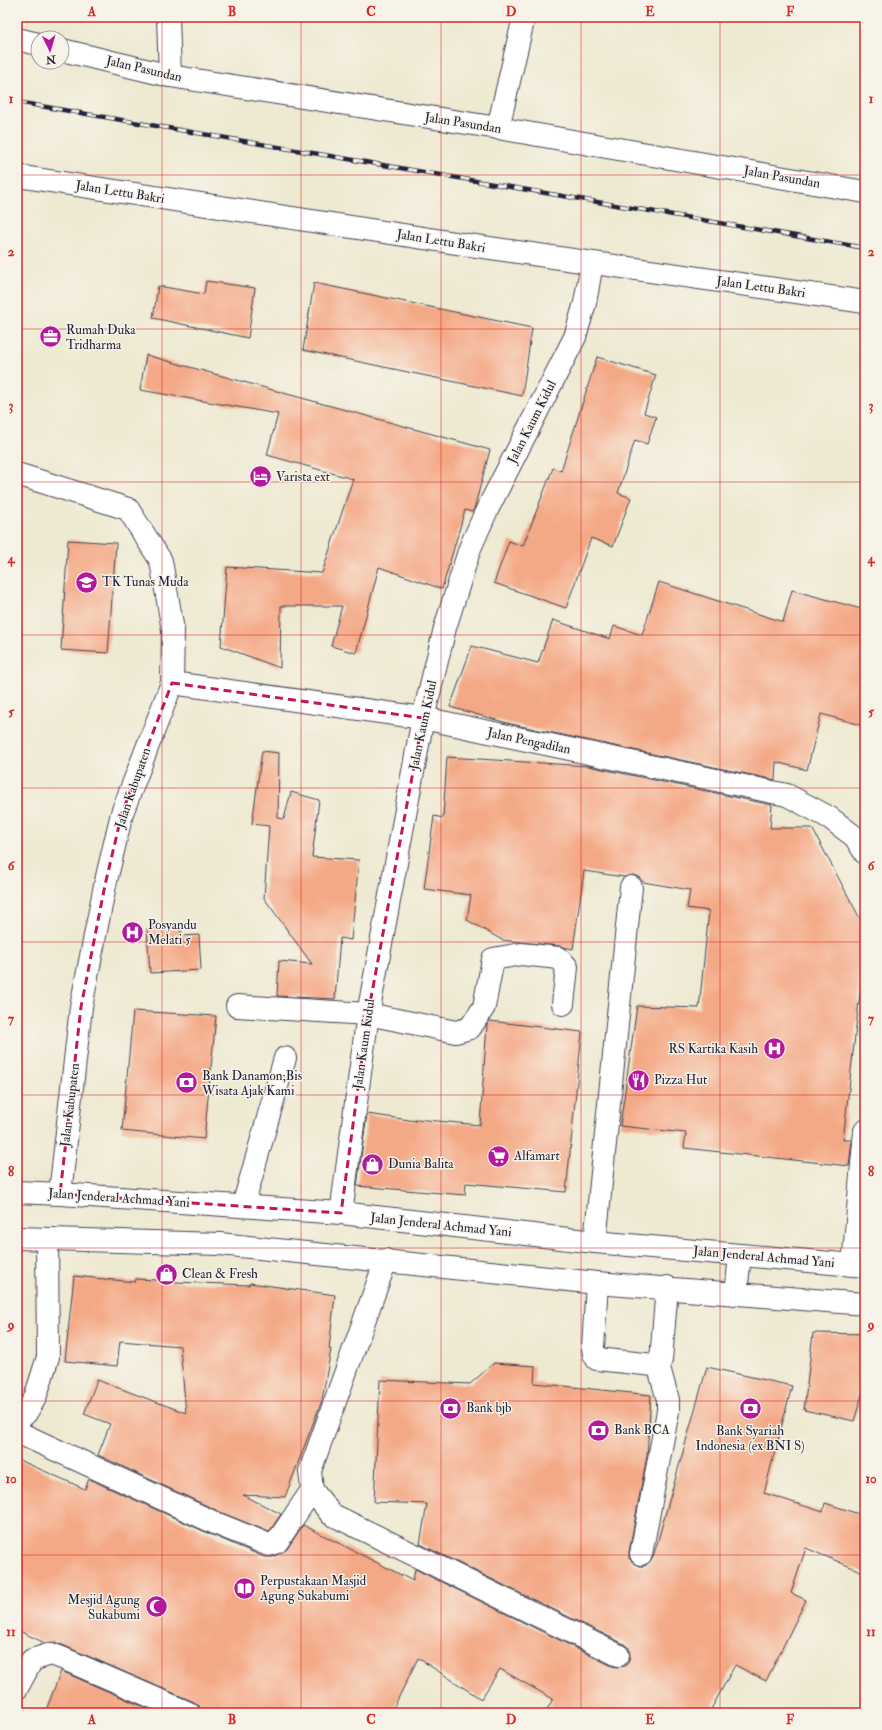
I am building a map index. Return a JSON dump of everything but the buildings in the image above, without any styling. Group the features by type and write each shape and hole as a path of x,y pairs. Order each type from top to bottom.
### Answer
{"street":[{"path":"168,17 170,76"},
{"path":"498,128 524,17"},
{"path":"17,39 30,42"},
{"name":"Jalan Pasundan","path":"70,52 170,76 498,128 865,192"},
{"name":"Jalan Lettu Bakri","path":"17,176 592,263 865,302"},
{"name":"Jalan Kaum Kidul","path":"341,1213 368,1014 423,718 445,628 470,548 486,512 575,337 585,302 592,263"},
{"name":"Jalan Kabupaten","path":"17,474 128,509 161,561 173,630 172,683 122,813 105,885 81,1007 60,1194"},
{"name":"Jalan Pengadilan","path":"172,683 423,718 787,795 830,818 855,838 865,853"},
{"path":"595,1242 631,887"},
{"path":"237,1006 368,1014 456,1032 470,1028 484,1007 493,959 521,954 559,958 567,966 563,1004"},
{"path":"243,1206 285,1058"},
{"path":"859,1265 865,1131"},
{"name":"Jalan Jenderal Achmad Yani","path":"17,1192 341,1213 595,1242 859,1265"},
{"path":"17,1238 220,1244 597,1283 667,1287 865,1304"},
{"path":"17,1422 26,1413 35,1398 48,1357 47,1239"},
{"path":"736,1294 740,1255"},
{"path":"386,1260 310,1471 312,1490 331,1514 618,1655"},
{"path":"597,1283 593,1348 594,1354 597,1358 654,1365 658,1364"},
{"path":"641,1554 668,1411 668,1400 658,1364 661,1360 667,1287"},
{"path":"17,1432 215,1524 269,1545 277,1542 312,1490"},
{"path":"17,1688 32,1660 51,1654 189,1713"}],"highlighted area":[{"path":"172,683 423,718 368,1014 341,1213 60,1194 81,1007 105,885 122,813"}],"railway":[{"path":"17,102 865,248"}],"place":[{"name":"Rumah Duka Tridharma","path":"51,337"},
{"name":"Varista ext","path":"260,477"},
{"name":"TK Tunas Muda","path":"86,582"},
{"name":"Posyandu Melati 5","path":"132,932"},
{"name":"RS Kartika Kasih","path":"774,1049"},
{"name":"Pizza Hut","path":"638,1080"},
{"name":"Bank Danamon;Bis Wisata Ajak Kami","path":"187,1083"},
{"name":"Alfamart","path":"498,1156"},
{"name":"Dunia Balita","path":"372,1164"},
{"name":"Clean & Fresh","path":"167,1274"},
{"name":"Bank bjb","path":"450,1408"},
{"name":"Bank Syariah Indonesia (ex BNI S)","path":"750,1409"},
{"name":"Bank BCA","path":"599,1430"},
{"name":"Perpustakaan Masjid Agung Sukabumi","path":"245,1588"},
{"name":"Mesjid Agung Sukabumi","path":"156,1607"}]}
